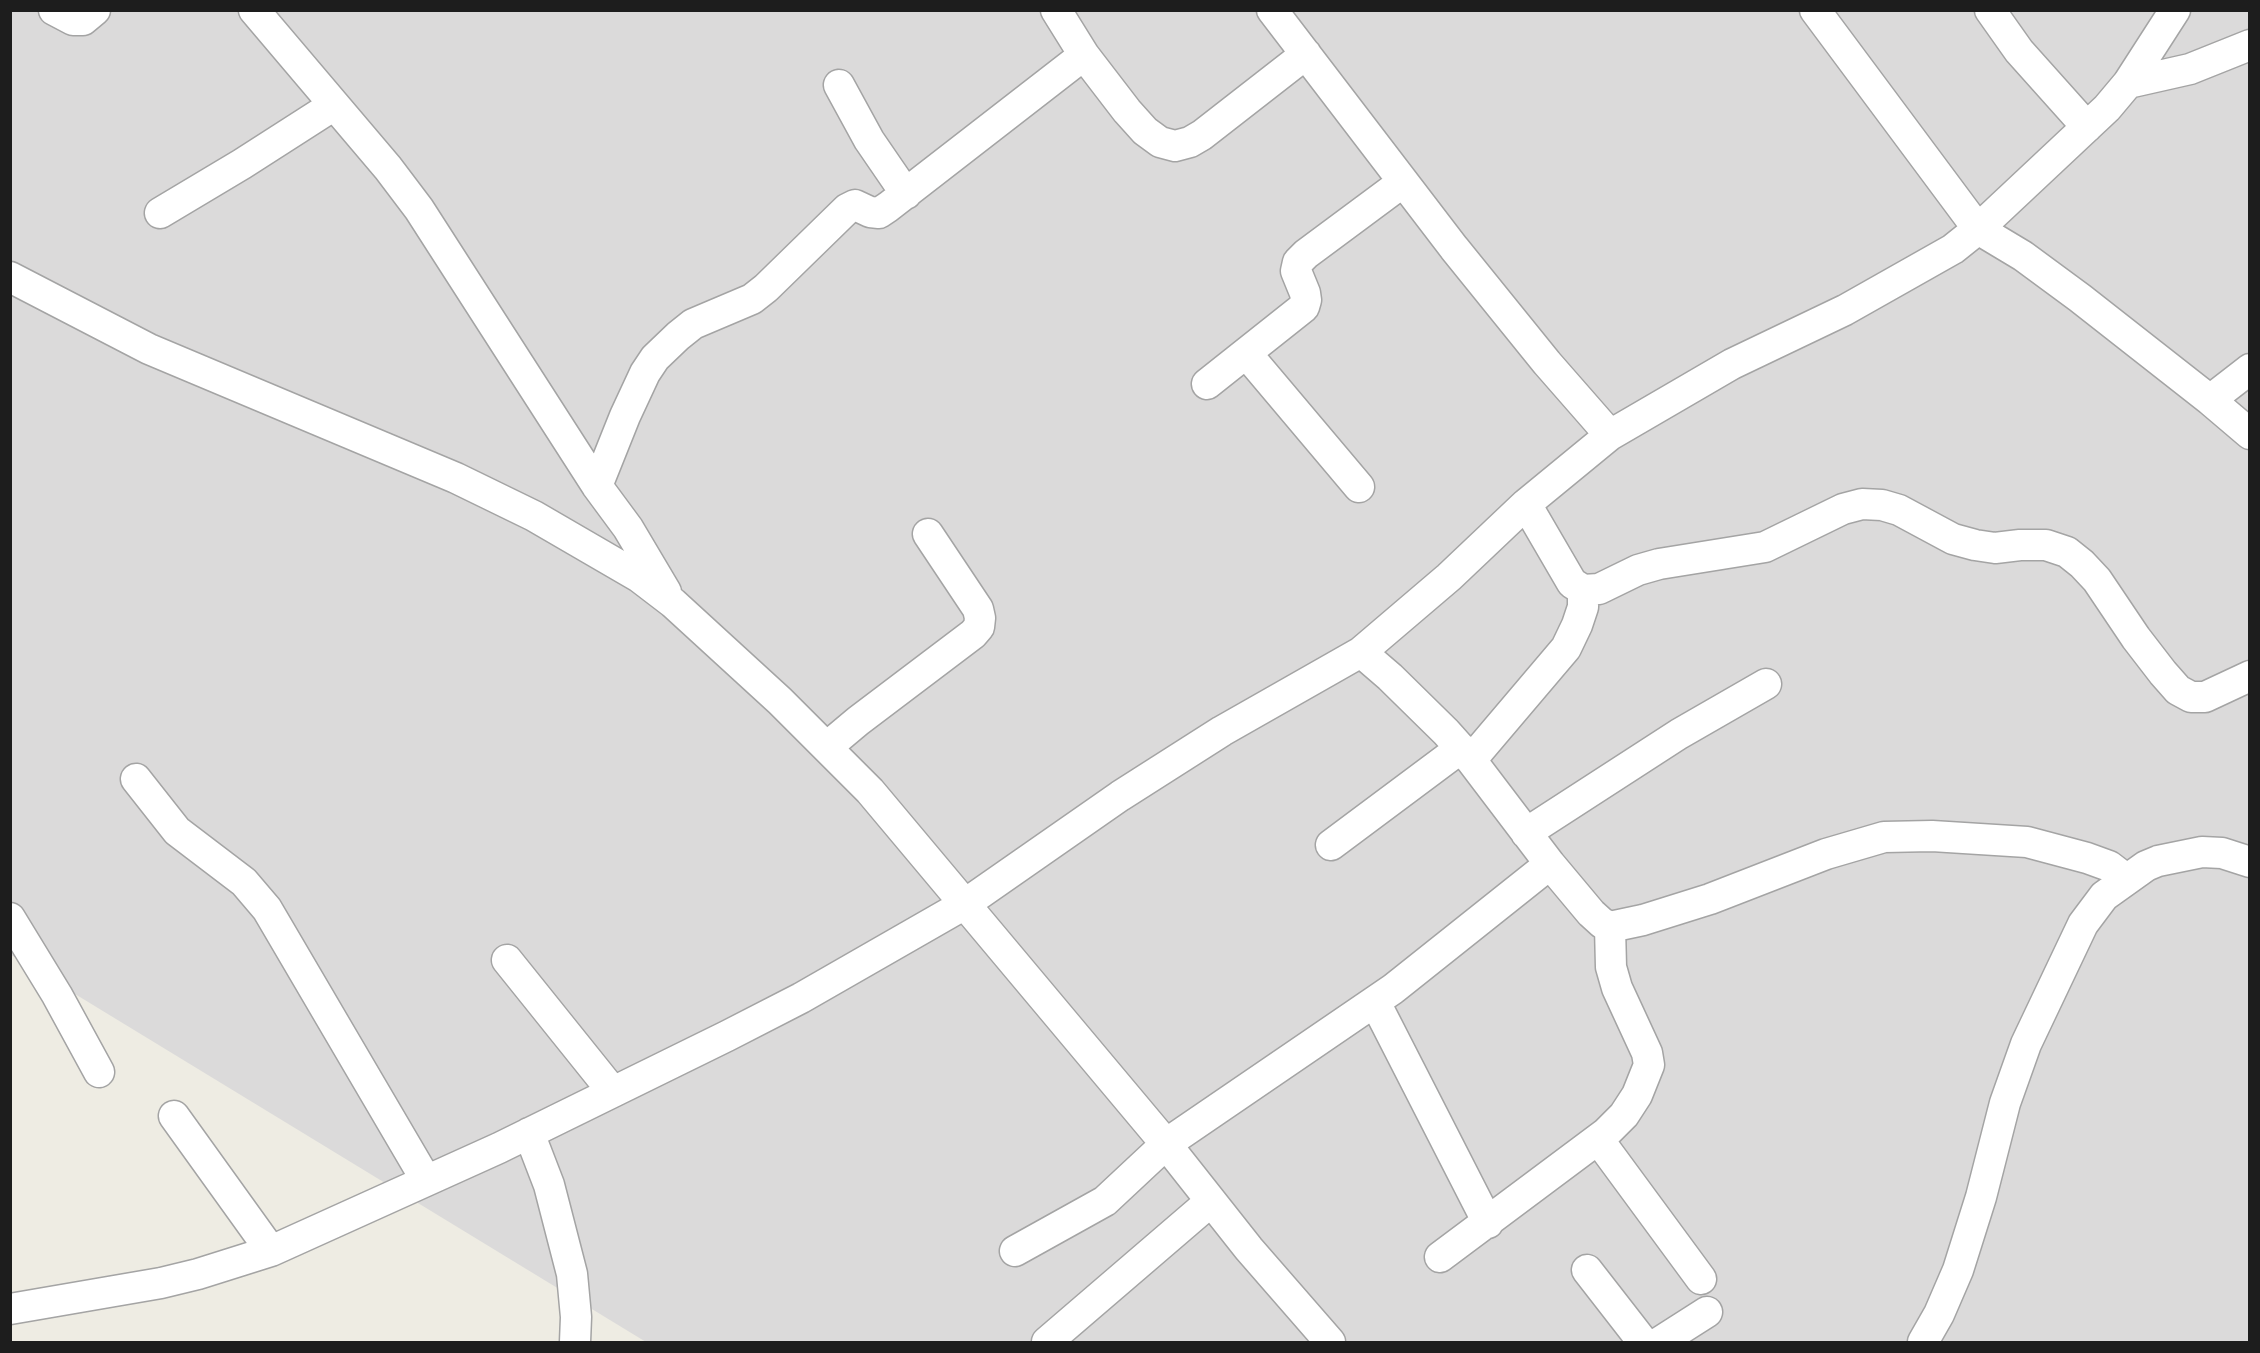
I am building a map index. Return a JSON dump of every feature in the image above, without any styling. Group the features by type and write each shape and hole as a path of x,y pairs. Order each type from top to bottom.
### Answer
{"street":[{"path":"54,10 73,20 82,20 95,10"},
{"path":"254,10 388,168 419,209 597,486 628,528 673,603"},
{"path":"1056,10 1084,55 1145,131 1160,142 1175,146 1190,142 1202,135 1306,54"},
{"path":"1815,10 1978,229 2049,275 2210,400 2250,434"},
{"path":"1990,10 2019,51 2087,127"},
{"path":"10,1309 161,1283 271,1251 529,1133 801,998 965,904 1120,796 1222,730 1361,652 1449,577 1526,504 1610,435 1732,364 1866,299 1953,249 1978,229 2087,127 2128,83 2175,10"},
{"path":"1276,12 1403,182 1540,354 1610,435"},
{"path":"2128,83 2190,69 2250,45"},
{"path":"597,486 645,373 655,358 672,342 693,324 752,298 766,288 847,209 855,205 879,213 1084,55"},
{"path":"839,85 869,141 906,194"},
{"path":"160,213 334,105"},
{"path":"1207,384 1304,307 1305,293 1296,271 1298,262 1403,182"},
{"path":"10,277 149,349 447,474 534,516 639,577 673,603 780,702 870,791 1167,1144 1210,1202 1290,1298 1330,1342"},
{"path":"1246,352 1359,487"},
{"path":"2210,400 2250,369"},
{"path":"1526,504 1572,583 1583,590 1599,589 1638,570 1659,564 1765,547 1843,509 1862,504 1882,505 1899,510 1953,539 1975,545 1995,548 2046,545 2067,552 2097,580 2163,673 2178,690 2191,697 2205,697 2250,676"},
{"path":"827,747 979,627 978,609 928,534"},
{"path":"1330,845 1466,754 1566,648 1580,616 1583,590"},
{"path":"1361,652 1390,677 1466,754 1550,864 1591,913 1610,927 1643,920 1710,899 1826,854 1884,837 1986,838 2027,842 2109,866 2126,879"},
{"path":"1526,833 1679,734 1766,684"},
{"path":"136,779 177,831 244,882 267,909 426,1180"},
{"path":"1932,1339 1958,1270 1981,1197 2005,1103 2026,1044 2083,924 2104,896 2152,863 2190,854 2222,853 2250,862"},
{"path":"1015,1251 1105,1201 1167,1144 1375,1002 1550,864"},
{"path":"10,918 57,995 99,1072"},
{"path":"1440,1257 1598,1139 1624,1116 1637,1095 1649,1065 1647,1053 1617,988 1611,967 1610,927"},
{"path":"507,960 613,1092"},
{"path":"1375,1002 1488,1222"},
{"path":"174,1116 271,1251"},
{"path":"529,1133 549,1185 572,1274 576,1317 575,1342"},
{"path":"1598,1139 1701,1280"},
{"path":"1059,1338 1210,1202"},
{"path":"1587,1270 1643,1342"},
{"path":"1660,1342 1707,1312"}],"shaded area":[{"path":"10,11 2249,11 2249,1342 646,1342 11,955"}]}
